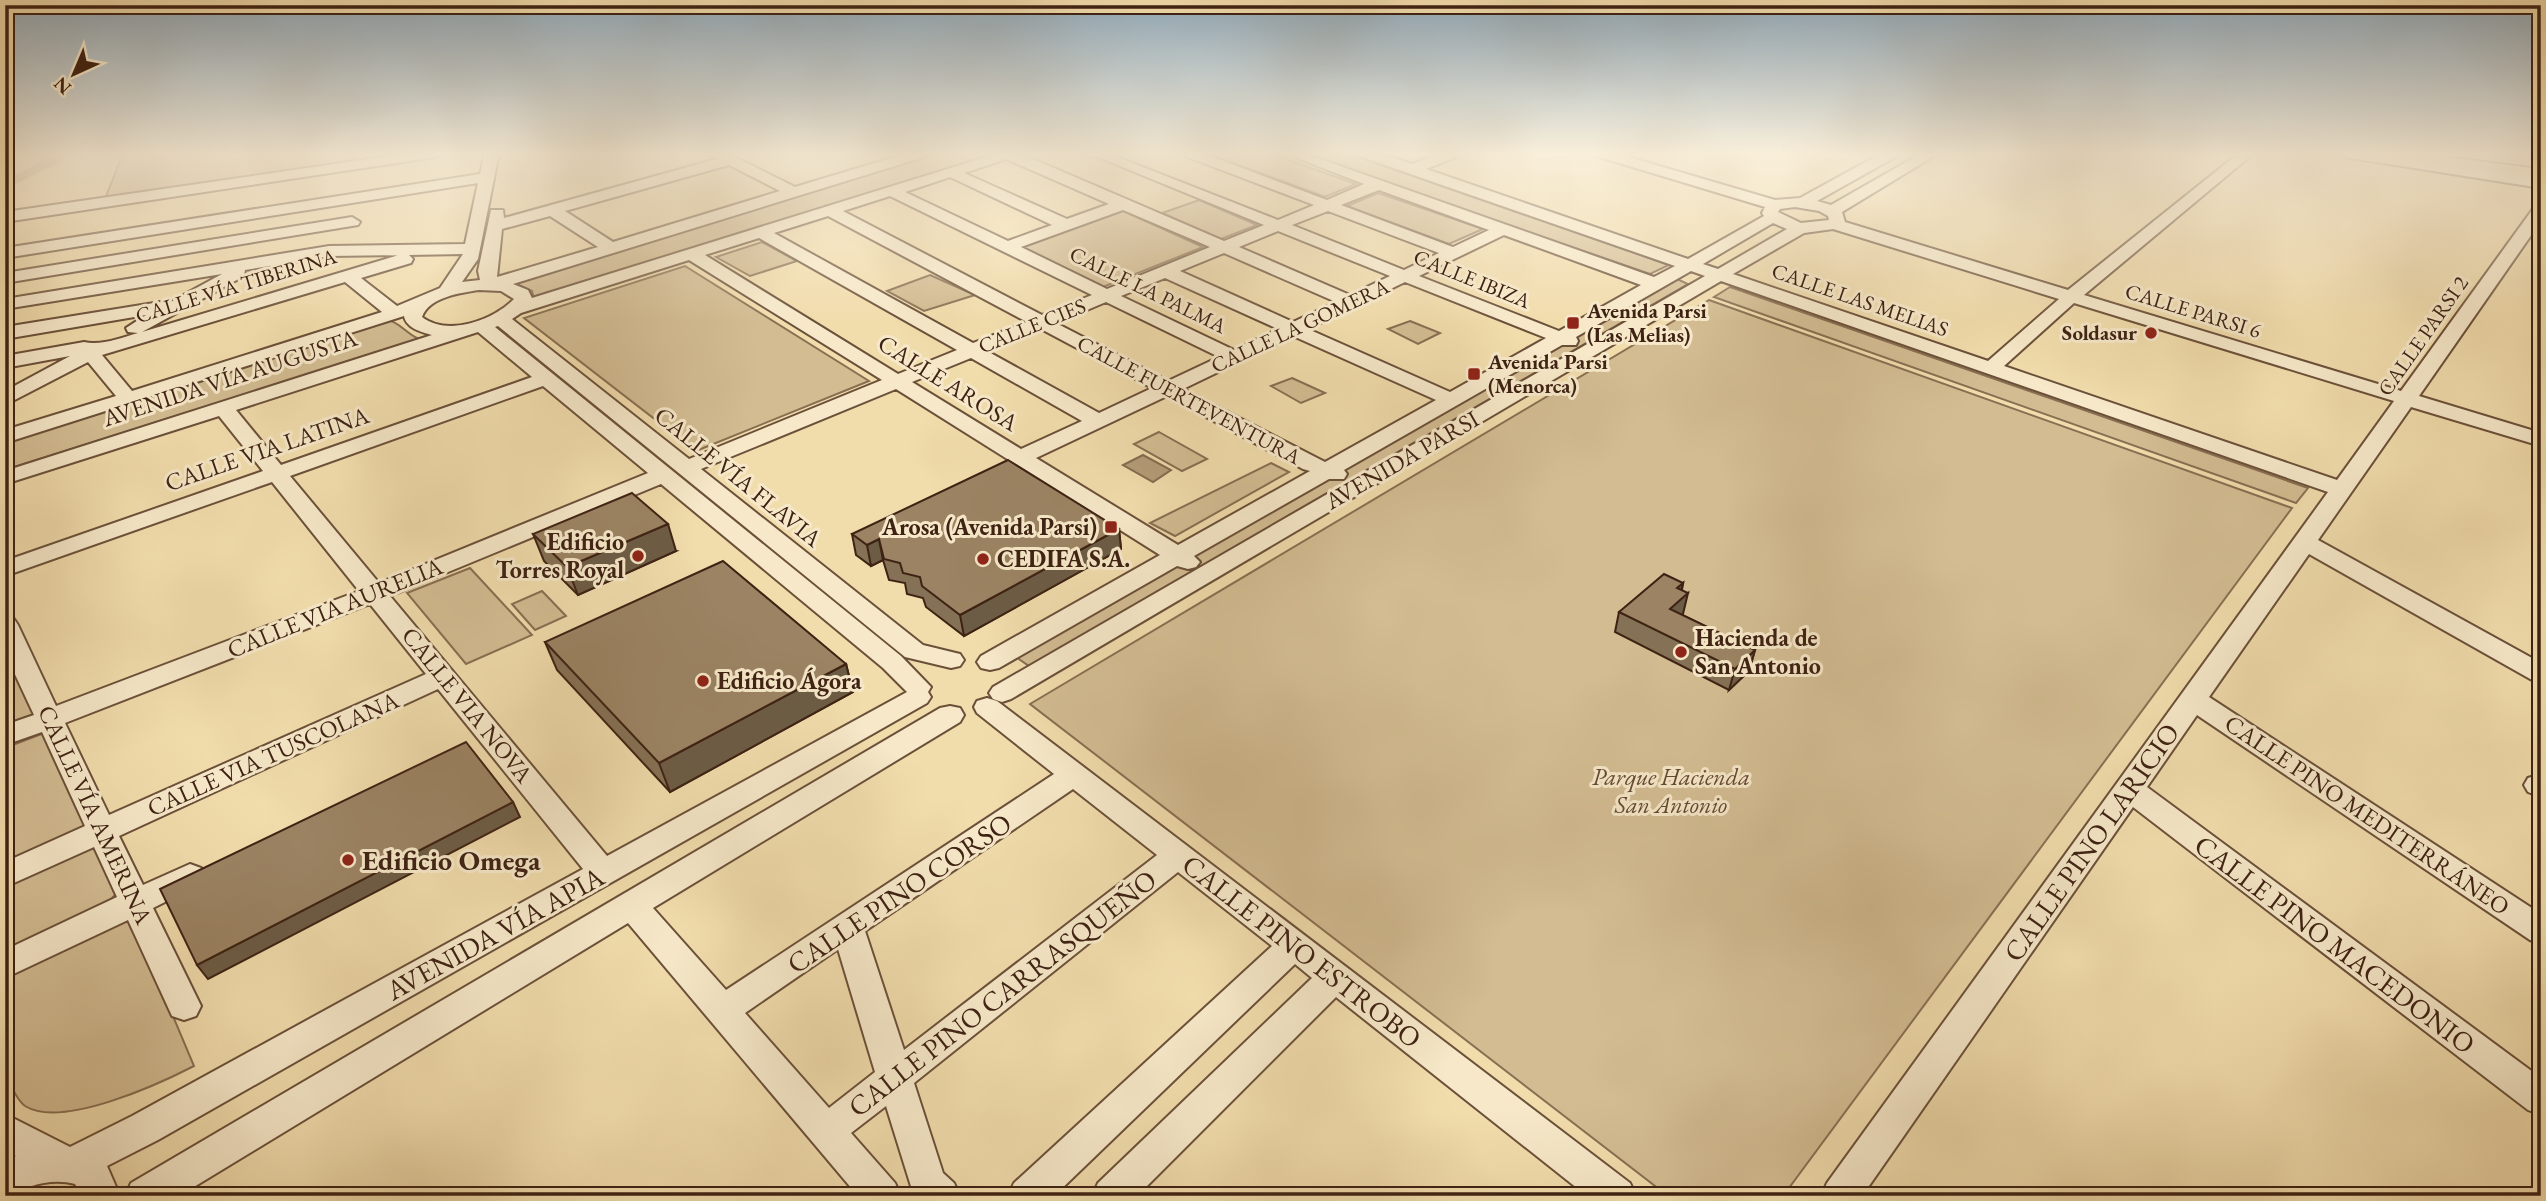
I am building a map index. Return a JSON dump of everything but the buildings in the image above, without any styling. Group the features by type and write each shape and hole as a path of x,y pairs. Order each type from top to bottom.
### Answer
{"street":[{"path":"5,217 59,209"},
{"path":"5,267 75,209"},
{"path":"5,229 139,209"},
{"path":"5,253 254,209"},
{"path":"9,396 263,262 275,234 277,209"},
{"path":"329,251 363,209"},
{"path":"480,209 470,259 438,295 414,312 413,319 417,324 439,330 493,320 836,209"},
{"path":"493,320 523,300 522,294 515,289 490,285 487,271 498,209"},
{"path":"495,226 555,209"},
{"name":"AVENIDA VÍA AUGUSTA","path":"5,437 395,313 438,295 490,285 738,209"},
{"name":"CALLE LA PALMA","path":"928,209 1234,357"},
{"path":"1031,209 1066,225"},
{"path":"1007,247 1109,209"},
{"path":"1135,209 1352,302"},
{"name":"CALLE IBIZA","path":"1237,209 1560,338 1599,346"},
{"name":"CALLE CIES","path":"674,471 1318,209"},
{"path":"1339,209 1454,253"},
{"path":"1449,209 1656,284"},
{"name":"CALLE LAS MELIAS","path":"1528,209 2342,489"},
{"path":"1767,209 1802,227 1820,228 1846,209"},
{"path":"1773,211 1780,209"},
{"name":"CALLE PARSI 6","path":"1816,209 1832,218 2071,297 2541,440"},
{"path":"1990,369 2071,297 2178,209"},
{"name":"CALLE PARSI 2","path":"2342,489 2541,209"},
{"path":"552,210 611,248"},
{"name":"CALLE FUERTEVENTURA","path":"830,211 1326,471 1371,478"},
{"name":"AVENIDA PARSI","path":"990,662 1689,265 1773,211"},
{"path":"5,278 352,222"},
{"name":"AVENIDA PARSI","path":"995,700 1207,573 1802,227"},
{"name":"CALLE LA GOMERA","path":"1020,458 1504,229"},
{"path":"761,232 1098,421"},
{"path":"5,304 329,251 471,249"},
{"name":"CALLE VÍA TIBERINA","path":"98,348 435,250"},
{"name":"CALLE AROSA","path":"692,254 1207,573"},
{"path":"1165,271 1452,400"},
{"path":"348,276 395,313"},
{"path":"5,332 182,303"},
{"name":"AVENIDA VÍA AUGUSTA","path":"5,478 493,320"},
{"name":"CALLE VÍA FLAVIA","path":"493,320 545,379 674,471 914,651 951,660"},
{"name":"CALLE VÍA FLAVIA","path":"493,320 674,471 892,662 918,692"},
{"path":"5,362 98,348"},
{"path":"98,348 128,398"},
{"name":"CALLE VIA LATINA","path":"5,569 545,379"},
{"path":"148,392 173,424"},
{"name":"CALLE VIA NOVA","path":"223,408 445,676 478,738 603,873"},
{"name":"CALLE VIA AURELIA","path":"5,736 375,593 674,471"},
{"name":"CALLE PINO LARICIO","path":"1840,1196 2342,489"},
{"path":"2304,542 2541,674"},
{"name":"CALLE VÍA AMERINA","path":"5,625 184,1006"},
{"path":"978,659 990,662 1004,675 995,700 976,712 950,715 929,710 918,692 929,671 951,660 978,659"},
{"name":"CALLE VIA TUSCOLANA","path":"5,875 445,676"},
{"name":"AVENIDA VÍA APIA","path":"5,1178 40,1166 69,1164 145,1128 603,873 918,692"},
{"name":"CALLE PINO MEDITERRÁNEO","path":"2193,699 2541,932"},
{"name":"CALLE PINO ESTROBO","path":"995,700 1074,775 1617,1196"},
{"name":"AVENIDA VÍA APIA","path":"144,1196 950,715"},
{"name":"CALLE PINO CORSO","path":"723,1010 1074,775"},
{"name":"CALLE PINO MACEDONIO","path":"2129,789 2541,1099"},
{"name":"CALLE PINO CARRASQUEÑO","path":"827,1131 1178,855"},
{"path":"5,965 209,867"},
{"path":"631,905 882,1196"},
{"path":"848,928 896,1077 927,1192"},
{"path":"1027,1196 1294,945"},
{"path":"1111,1196 1335,977"},
{"path":"5,1131 69,1164 85,1168 97,1178 101,1196"}],"green space":[{"path":"753,209 820,209 534,299 532,291 512,282"},
{"path":"1173,209 1220,209 1257,225 1221,239 1162,213"},
{"path":"1355,209 1425,209 1483,229 1449,244"},
{"path":"1463,209 1508,209 1669,265 1650,274"},
{"path":"1121,210 1203,247 1103,287 1020,247"},
{"path":"762,242 797,261 750,276 716,257"},
{"path":"685,266 869,381 696,451 524,318"},
{"path":"930,275 975,295 924,311 887,291"},
{"path":"1677,279 1688,284 1029,666 1016,657"},
{"path":"1730,287 2308,488 2296,503 1714,297"},
{"name":"Parque Hacienda San Antonio","path":"1709,300 2292,508 1783,1196 1668,1196 1030,704"},
{"path":"387,320 417,338 416,340 5,470 5,442"},
{"path":"1410,321 1440,333 1418,344 1388,329"},
{"path":"1292,378 1325,393 1301,403 1271,386"},
{"path":"1159,432 1207,459 1182,471 1134,444"},
{"path":"1271,463 1289,472 1175,536 1150,523"},
{"path":"470,568 532,635 466,664 407,593"},
{"path":"542,591 566,616 535,630 512,604"},
{"path":"5,642 38,713 5,725"},
{"path":"44,733 117,893 106,904 5,952 5,748"},
{"path":"132,919 194,1066 135,1093 86,1108 41,1112 25,1106 11,1086 6,1068 5,977"}],"shaded area":[{"path":"1143,455 1171,470 1153,482 1123,465"}],"place":[{"name":"Avenida Parsi (Las Melias)","path":"1573,323"},
{"name":"Soldasur","path":"2151,333"},
{"name":"Avenida Parsi (Menorca)","path":"1474,374"},
{"name":"Arosa (Avenida Parsi)","path":"1111,527"},
{"name":"Edificio Torres Royal","path":"638,556"},
{"name":"CEDIFA S.A.","path":"983,559"},
{"name":"Hacienda de San Antonio","path":"1681,652"},
{"name":"Edificio Ágora","path":"703,681"},
{"name":"Edificio Omega","path":"348,860"}]}
